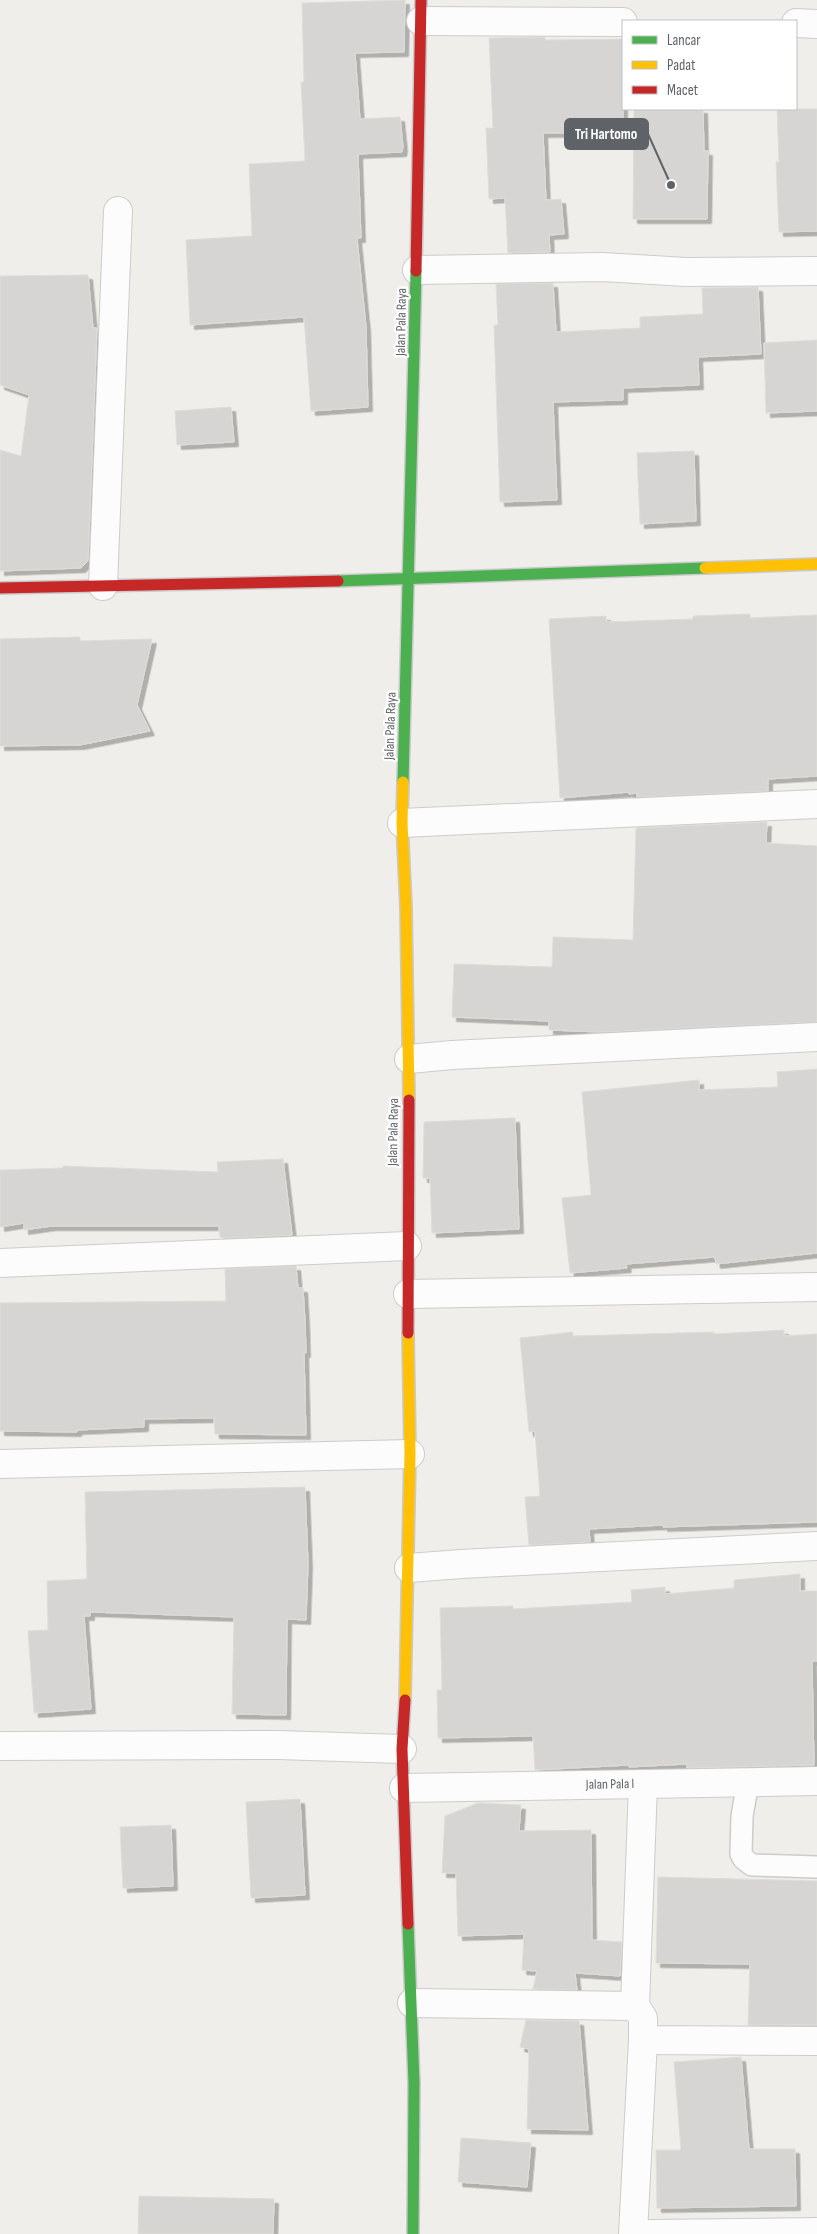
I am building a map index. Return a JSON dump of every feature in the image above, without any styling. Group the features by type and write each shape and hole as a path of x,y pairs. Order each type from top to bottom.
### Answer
{"main road":[{"name":"Jalan Pala Raya","path":"413,2234 412,2003 402,1750 407,1676 410,1454 407,1246 409,1059 406,907 402,824 410,579 421,10"},
{"path":"0,588 410,579 817,564"}],"street":[{"path":"421,10 622,22"},
{"path":"797,23 817,24"},
{"path":"103,586 118,211"},
{"path":"417,270 603,266 686,272 817,271"},
{"path":"402,824 817,804"},
{"path":"409,1059 452,1055 817,1037"},
{"path":"0,1263 407,1246"},
{"path":"408,1294 817,1287"},
{"path":"0,1464 410,1454"},
{"path":"409,1568 817,1546"},
{"path":"0,1746 278,1745 402,1750"},
{"name":"Jalan Pala I","path":"404,1788 817,1781"},
{"path":"633,2234 643,2040 643,2018 635,2006 643,1784"},
{"path":"412,2003 635,2006"},
{"path":"643,2040 817,2041"},
{"path":"650,2234 817,2232"}],"lane":[{"path":"748,1782 742,1816 741,1854 744,1859 752,1865 817,1867"}],"building":[{"path":"405,0 404,52 355,53 360,119 400,117 403,147 402,152 358,154 361,238 357,238 366,327 368,407 311,411 304,317 190,325 186,240 252,236 249,164 305,161 301,82 304,82 302,3"},
{"path":"545,37 545,40 622,39 623,132 543,133 546,200 561,199 564,234 549,235 550,252 508,253 505,198 489,199 486,128 493,128 489,38"},
{"path":"817,109 817,231 779,232 776,162 779,162 777,110"},
{"path":"634,110 703,110 704,151 708,151 707,219 633,219"},
{"path":"88,275 93,328 97,328 88,561 81,568 0,571 0,450 21,456 29,395 0,385 0,276"},
{"path":"553,283 556,332 640,328 640,317 703,314 702,288 758,287 761,354 698,357 699,385 623,388 623,400 553,402 557,500 500,502 494,325 498,325 496,284"},
{"path":"817,340 817,411 766,413 764,343"},
{"path":"231,407 234,442 177,445 175,411"},
{"path":"694,451 696,521 640,524 637,453"},
{"path":"750,614 750,618 817,615 817,776 768,779 768,791 637,797 637,793 629,794 629,792 560,798 549,619 606,616 606,622 693,619 693,616"},
{"path":"80,637 80,641 152,639 137,705 150,731 80,745 0,746 0,639"},
{"path":"767,822 766,843 817,846 817,1022 599,1032 549,1030 549,1021 452,1017 454,964 552,967 553,937 633,940 636,828"},
{"path":"817,1069 817,1253 716,1264 715,1257 626,1264 627,1268 570,1273 562,1198 591,1195 582,1092 699,1080 699,1090 778,1087 777,1072"},
{"path":"515,1118 519,1229 432,1233 430,1178 423,1178 424,1122"},
{"path":"283,1159 292,1235 224,1238 220,1237 219,1226 52,1226 24,1230 24,1223 0,1227 0,1170 63,1168 63,1166 218,1172 217,1162"},
{"path":"296,1266 298,1288 303,1288 305,1321 306,1435 215,1434 214,1418 144,1419 144,1427 77,1430 77,1432 0,1431 0,1303 226,1301 225,1269"},
{"path":"784,1330 784,1336 817,1334 817,1522 663,1527 663,1525 589,1529 590,1542 529,1545 525,1497 540,1496 535,1431 529,1432 520,1338 573,1332 573,1336 714,1332 714,1334"},
{"path":"305,1487 308,1564 306,1620 287,1619 286,1715 232,1714 234,1617 90,1612 90,1616 84,1616 91,1709 34,1713 28,1631 48,1630 47,1581 87,1579 85,1492"},
{"path":"800,1574 800,1591 817,1591 817,1661 812,1661 814,1765 687,1768 687,1764 629,1767 629,1765 535,1770 533,1736 438,1738 437,1690 442,1690 440,1608 513,1606 513,1609 632,1602 631,1590 665,1587 665,1594 734,1588 734,1580"},
{"path":"300,1799 305,1895 251,1898 246,1802"},
{"path":"478,1803 521,1805 519,1831 591,1830 592,1940 622,1942 620,1976 575,1973 577,1990 533,1989 537,1971 522,1970 524,1934 458,1936 456,1873 442,1873 445,1816"},
{"path":"171,1825 173,1886 123,1888 120,1827"},
{"path":"658,1877 817,1881 817,2025 748,2025 750,1964 656,1963"},
{"path":"526,2020 579,2021 588,2130 527,2129 529,2049 520,2047"},
{"path":"741,2057 749,2149 795,2149 796,2206 657,2208 656,2150 681,2150 674,2062"},
{"path":"461,2138 531,2143 527,2187 458,2182"},
{"path":"139,2196 274,2199 273,2234 138,2234"}],"traffic: fast":[{"path":"403,782 416,271"},
{"path":"338,581 705,568"},
{"path":"408,1924 414,2083 413,2234"}],"traffic: slow":[{"path":"705,568 817,564"},
{"path":"403,782 402,823 406,907 409,1100"},
{"path":"405,1700 410,1454 408,1333"}],"traffic: jam":[{"path":"416,271 421,0"},
{"path":"0,588 338,581"},
{"path":"408,1333 409,1100"},
{"path":"405,1700 402,1749 408,1924"}],"place":[{"name":"Tri Hartomo","path":"671,185"}]}
